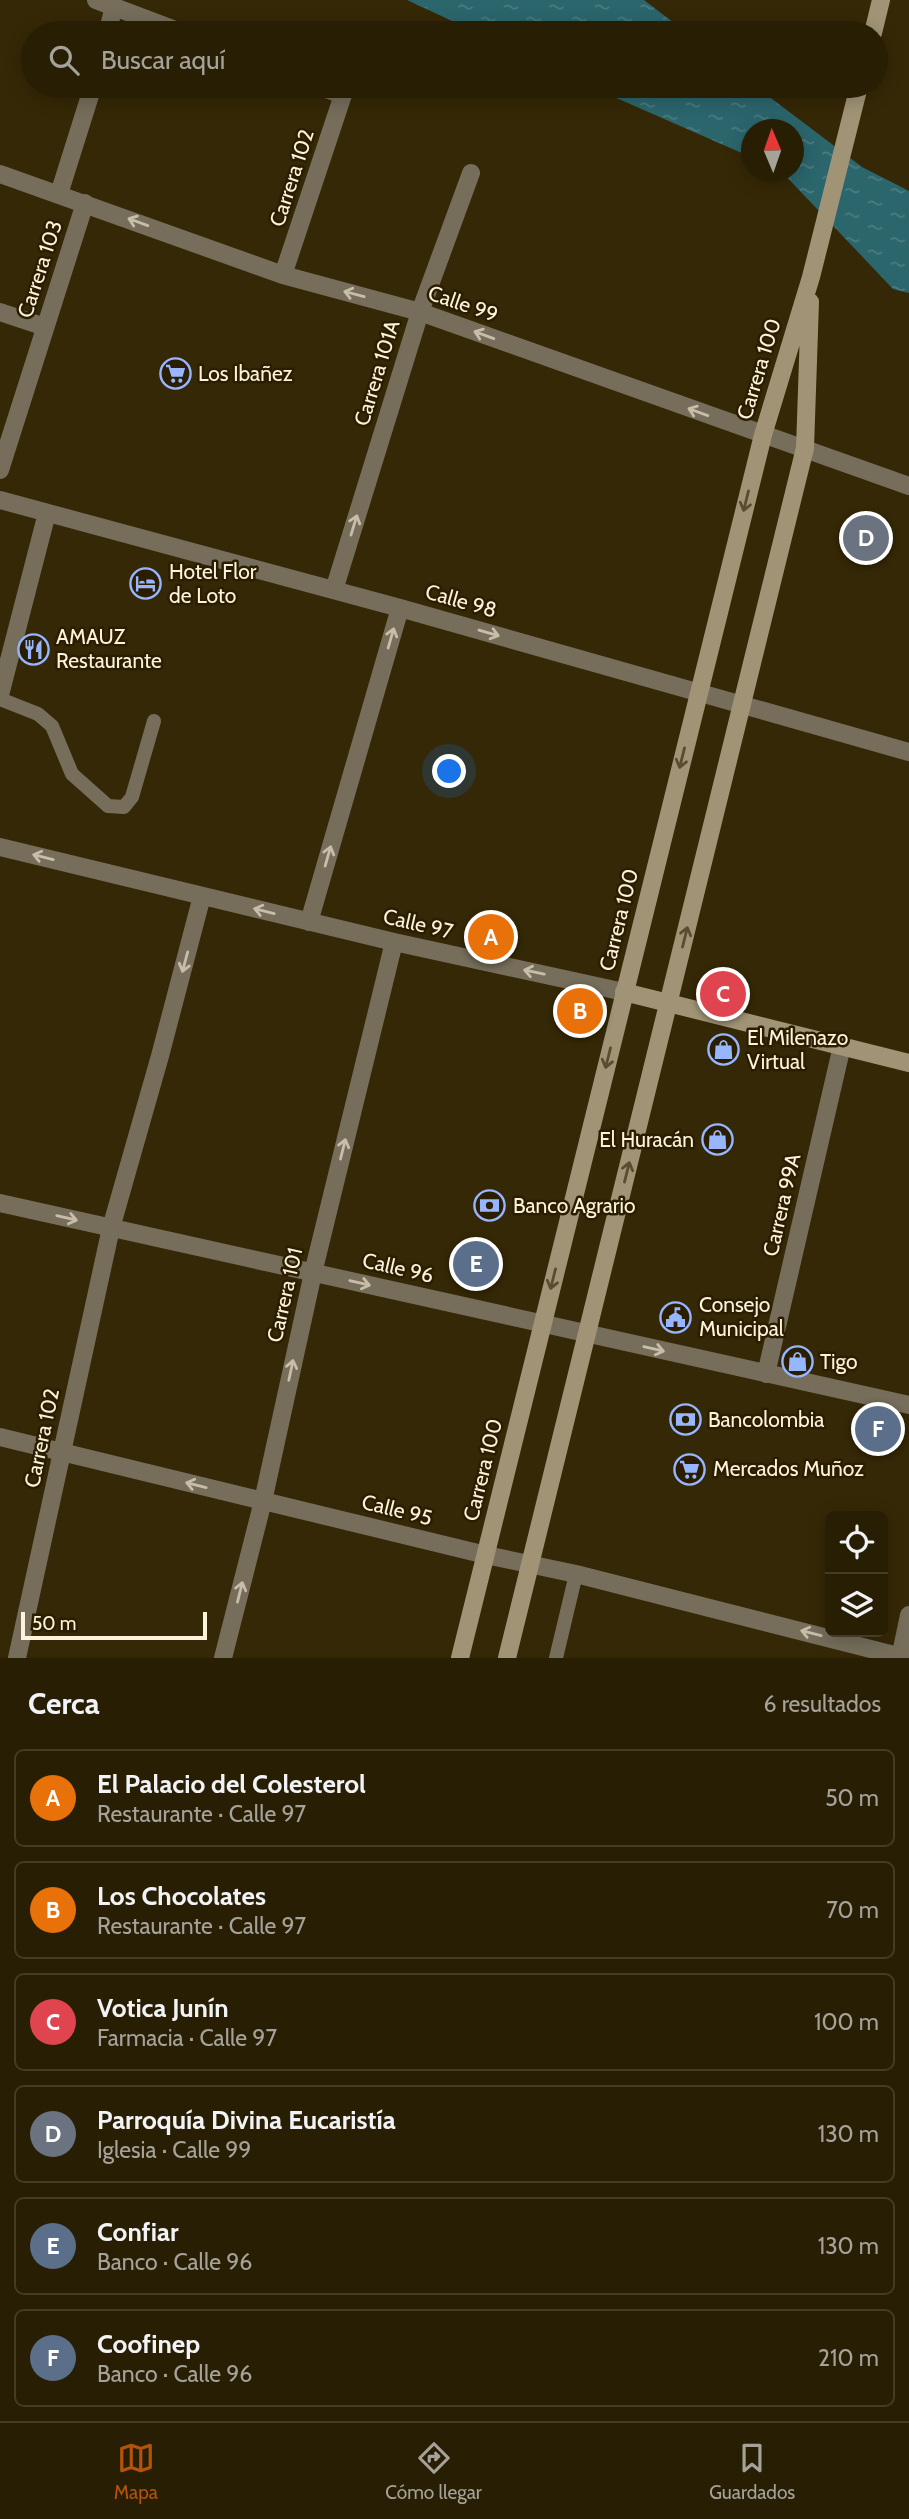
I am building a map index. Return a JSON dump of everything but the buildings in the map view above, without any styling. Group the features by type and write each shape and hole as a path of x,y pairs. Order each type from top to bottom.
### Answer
{"main road":[{"name":"Carrera 100","path":"460,1658 763,435 811,277 856,98"},
{"name":"Carrera 100","path":"507,1658 805,448 811,277"},
{"name":"Calle 97","path":"624,992 909,1063"}],"street":[{"path":"96,0 151,21"},
{"path":"110,21 114,7"},
{"name":"Carrera 103","path":"59,194 89,98"},
{"name":"Carrera 102","path":"283,275 342,98"},
{"name":"Carrera 101A","path":"334,590 420,312 471,173"},
{"name":"Calle 99","path":"0,174 283,275 420,312 909,486"},
{"name":"Carrera 103","path":"0,470 85,203"},
{"path":"0,312 45,327"},
{"name":"Calle 98","path":"0,500 400,608 909,752"},
{"path":"0,697 47,513"},
{"path":"309,922 400,608"},
{"name":"Calle 97","path":"0,847 394,942 624,992"},
{"name":"Carrera 102","path":"17,1658 111,1228 202,896"},
{"name":"Carrera 101","path":"223,1658 263,1501 313,1273 394,942"},
{"name":"Carrera 99A","path":"766,1374 842,1046"},
{"name":"Calle 96","path":"0,1203 909,1405"},
{"name":"Calle 95","path":"0,1437 485,1555 576,1574 902,1657"},
{"path":"902,1657 909,1615"}],"lane":[{"path":"0,697 38,714 52,726 72,774 108,806 124,807 132,797 154,720"},
{"path":"556,1658 576,1574"}],"water":[{"path":"407,0 644,0 671,21 452,21"},
{"path":"616,98 771,98 799,119 741,119 741,153"},
{"path":"804,123 862,167 909,191 909,293 893,289 791,182 804,182"}],"place":[{"name":"Los Ibañez","path":"175,374"},
{"name":"Parroquía Divina Eucaristía","path":"866,538"},
{"name":"Hotel Flor de Loto","path":"146,584"},
{"name":"AMAUZ Restaurante","path":"33,649"},
{"name":"El Palacio del Colesterol","path":"491,937"},
{"name":"Votica Junín","path":"723,994"},
{"name":"Los Chocolates","path":"580,1011"},
{"name":"El Milenazo Virtual","path":"724,1050"},
{"name":"El Huracán","path":"717,1140"},
{"name":"Banco Agrario","path":"490,1206"},
{"name":"Confiar","path":"476,1264"},
{"name":"Consejo Municipal","path":"676,1317"},
{"name":"Tigo","path":"797,1362"},
{"name":"Bancolombia","path":"685,1420"},
{"name":"Coofinep","path":"878,1429"},
{"name":"Mercados Muñoz","path":"690,1469"}]}
